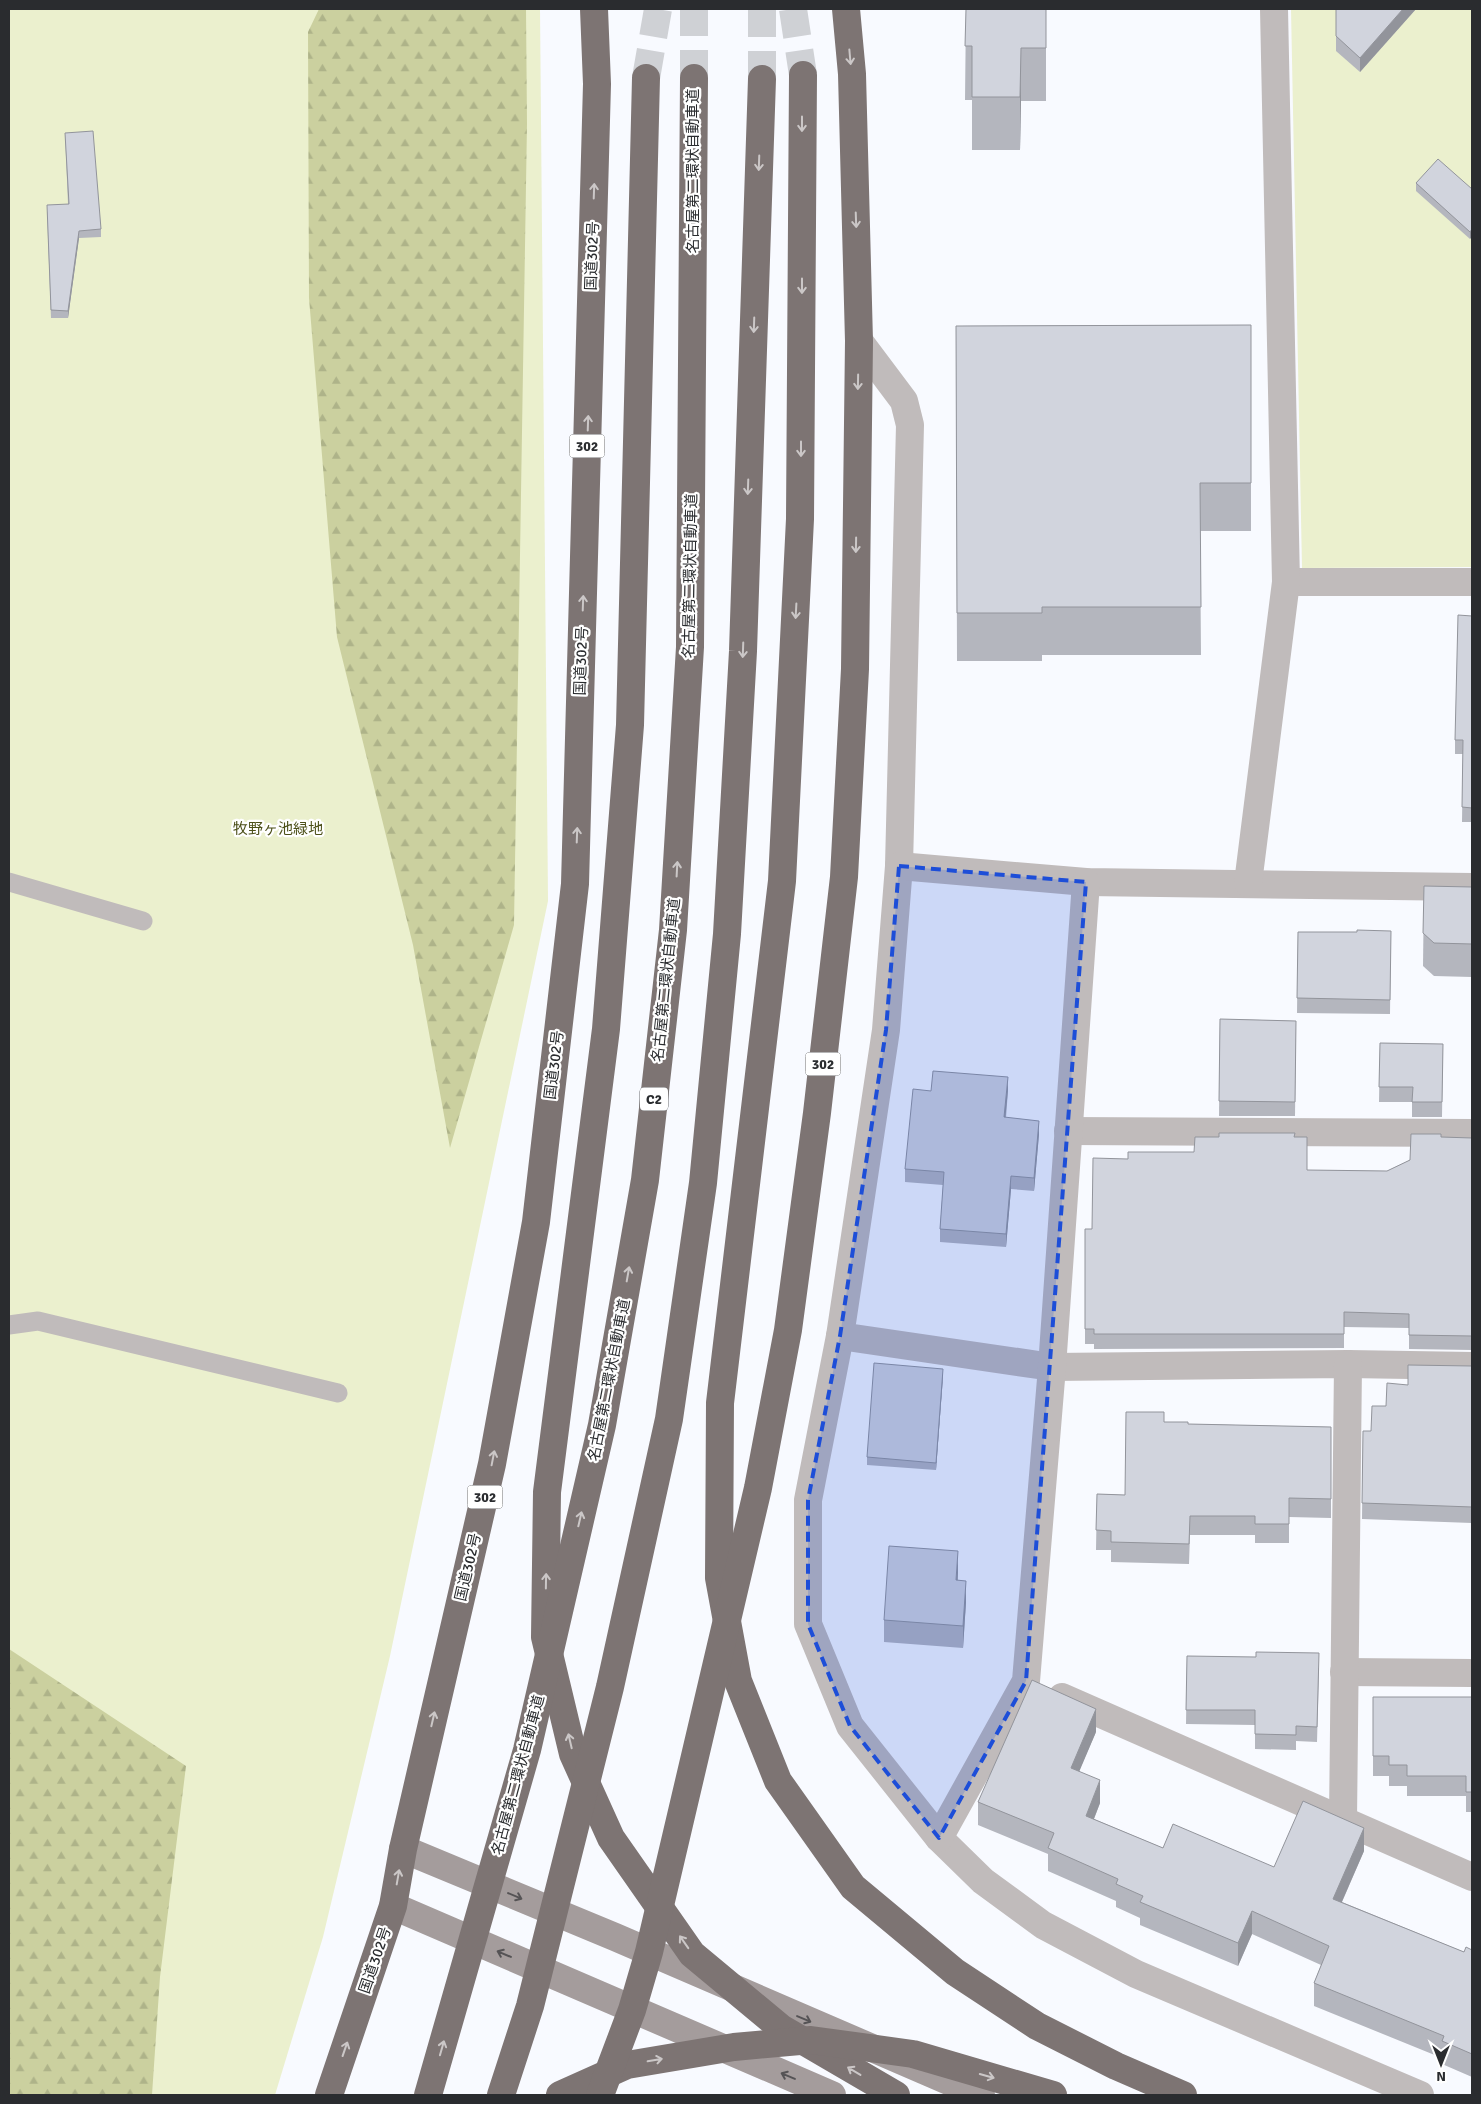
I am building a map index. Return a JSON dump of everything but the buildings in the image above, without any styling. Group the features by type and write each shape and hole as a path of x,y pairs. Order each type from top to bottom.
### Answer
{"highway":[{"name":"国道302号","path":"329,2095 393,1906 403,1850 492,1464 536,1222 575,884 597,84 594,9"},
{"name":"302","path":"600,2095 632,2010 649,1952 760,1478 788,1330 817,1114 844,877 854,679 859,341 852,74 846,9"},
{"path":"803,75 800,519 782,881 720,1403 719,1578 738,1681 778,1781 853,1887 955,1972 1037,2026 1116,2066 1183,2095"},
{"path":"646,78 630,724 606,1029 547,1492 545,1637 573,1754 612,1838 692,1954 781,2028 896,2095"},
{"name":"名古屋第二環状自動車道","path":"428,2095 527,1750 602,1425 645,1180 673,930 690,647 694,78"},
{"path":"501,2095 530,2006 610,1687 669,1419 703,1183 727,934 743,651 762,79"},
{"path":"560,2095 627,2065 734,2047 811,2040 913,2054 1053,2095"}],"street":[{"path":"1248,883 1286,582 1274,9"},
{"path":"859,341 904,401 910,425 899,866 886,1030 840,1336 808,1500 808,1624 850,1726 939,1838 983,1881 1052,1930 1136,1974 1420,2095"},
{"path":"1286,582 1472,582"},
{"path":"899,866 1086,882 1472,886"},
{"path":"939,1838 1026,1681 1052,1367 1086,882"},
{"path":"1068,1131 1472,1133"},
{"path":"840,1336 1052,1367 1348,1364 1472,1366"},
{"path":"1343,1820 1348,1364"},
{"path":"1344,1672 1472,1673"},
{"path":"1026,1681 1472,1877"},
{"path":"403,1850 615,1937 980,2095"},
{"path":"393,1906 832,2095"}],"lane":[{"path":"9,882 143,921"},
{"path":"9,1325 38,1321 338,1393"}],"highlighted area":[{"path":"899,866 1086,882 1026,1681 939,1838 850,1726 808,1624 808,1500 840,1336 886,1030"}],"green space":[{"name":"牧野ヶ池緑地","path":"9,9 540,9 548,901 390,1656 323,1937 275,2095 9,2095"},
{"path":"319,9 526,9 527,124 514,925 450,1148 413,945 337,637 309,298 308,32"},
{"path":"1291,9 1472,9 1472,567 1302,568"},
{"path":"9,1649 186,1766 160,1977 152,2095 9,2095"}],"tunnel":[{"path":"646,78 658,9"},
{"path":"694,9 694,78"},
{"path":"762,9 762,79"},
{"path":"793,9 803,75"}]}
